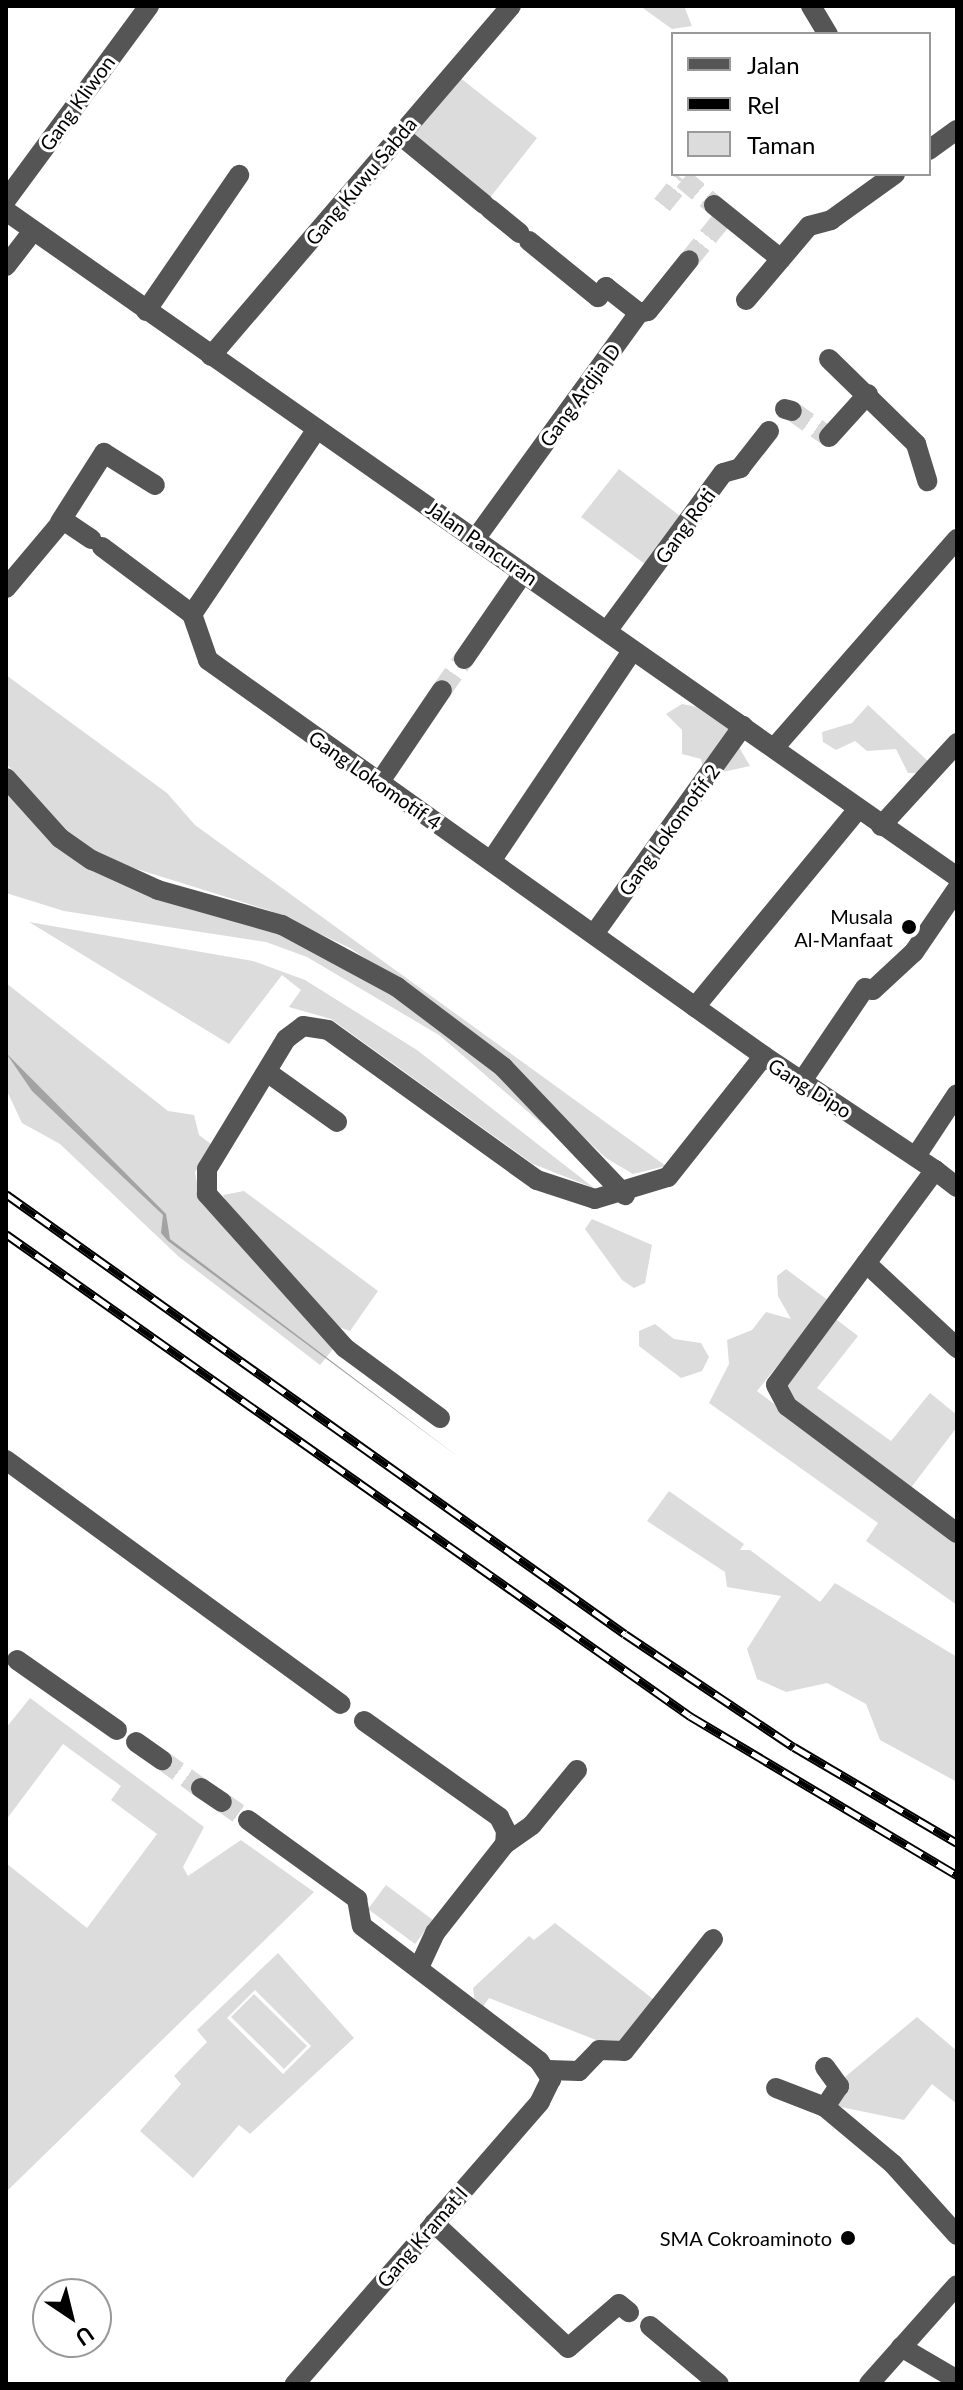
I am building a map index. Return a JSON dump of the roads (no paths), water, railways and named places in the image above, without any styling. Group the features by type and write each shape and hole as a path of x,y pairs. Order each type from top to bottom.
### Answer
{"street":[{"name":"Gang Kuwu Sabda","path":"211,356 511,6"},
{"path":"811,6 827,32"},
{"name":"Gang Kliwon","path":"6,200 139,9"},
{"path":"931,149 957,130"},
{"path":"400,135 598,297 606,287 639,313"},
{"path":"146,311 239,175"},
{"path":"746,300 809,226 831,220 892,176"},
{"name":"Jalan Pancuran","path":"6,211 957,877"},
{"path":"722,212 781,259"},
{"path":"6,266 33,231"},
{"name":"Gang Ardjia D","path":"476,538 639,313 648,311 689,260"},
{"path":"829,359 916,444 927,481"},
{"path":"829,437 868,394"},
{"path":"60,522 97,543 192,614 317,429"},
{"name":"Gang Roti","path":"607,631 723,473 740,468 769,431"},
{"path":"6,588 60,522 104,453 155,485"},
{"path":"774,748 957,539"},
{"path":"464,659 523,573"},
{"name":"Gang Lokomotif 4","path":"192,614 212,664 764,1056"},
{"path":"491,861 633,650"},
{"path":"379,783 442,690"},
{"name":"Gang Lokomotif 2","path":"594,934 743,726"},
{"path":"881,826 957,743"},
{"path":"6,778 60,838 102,865 282,925 397,987 503,1067 625,1195"},
{"path":"695,1007 858,809"},
{"path":"802,1081 865,988 873,990 914,952 957,889"},
{"path":"440,1418 345,1348 207,1194 207,1169 296,1030 318,1026 537,1180 579,1197 625,1195"},
{"name":"Gang Dipo","path":"625,1195 673,1171 764,1056 916,1156 957,1187"},
{"path":"267,1072 337,1122"},
{"path":"916,1156 957,1094"},
{"path":"935,1170 778,1373 777,1397 957,1533"},
{"path":"866,1263 957,1348"},
{"path":"6,1460 340,1704"},
{"path":"17,1660 117,1730"},
{"path":"364,1721 499,1817 505,1844"},
{"path":"136,1742 162,1760"},
{"path":"419,1967 435,1933 505,1844 532,1825 577,1770"},
{"path":"201,1788 222,1802"},
{"path":"248,1820 358,1905 362,1926 419,1967 548,2079 579,2071 599,2050 624,2051 713,1939"},
{"path":"825,2067 839,2086 825,2107"},
{"name":"Gang Kramat I","path":"295,2384 434,2223 548,2079"},
{"path":"776,2088 825,2107 893,2164 957,2235"},
{"path":"434,2223 568,2348 619,2304 629,2312"},
{"path":"869,2384 957,2285"},
{"path":"650,2326 719,2384"},
{"path":"901,2347 957,2380"}],"tunnel":[{"path":"662,205 683,179 714,205"},
{"path":"689,260 724,217"},
{"path":"792,411 829,437"},
{"path":"442,690 464,659"},
{"path":"162,1760 201,1788"},
{"path":"222,1802 248,1820"}],"railway":[{"path":"6,1194 625,1634 794,1747 957,1843"},
{"path":"6,1234 690,1716 957,1875"}],"place":[{"name":"Musala Al-Manfaat","path":"909,927"},
{"name":"SMA Cokroaminoto","path":"848,2238"}]}
